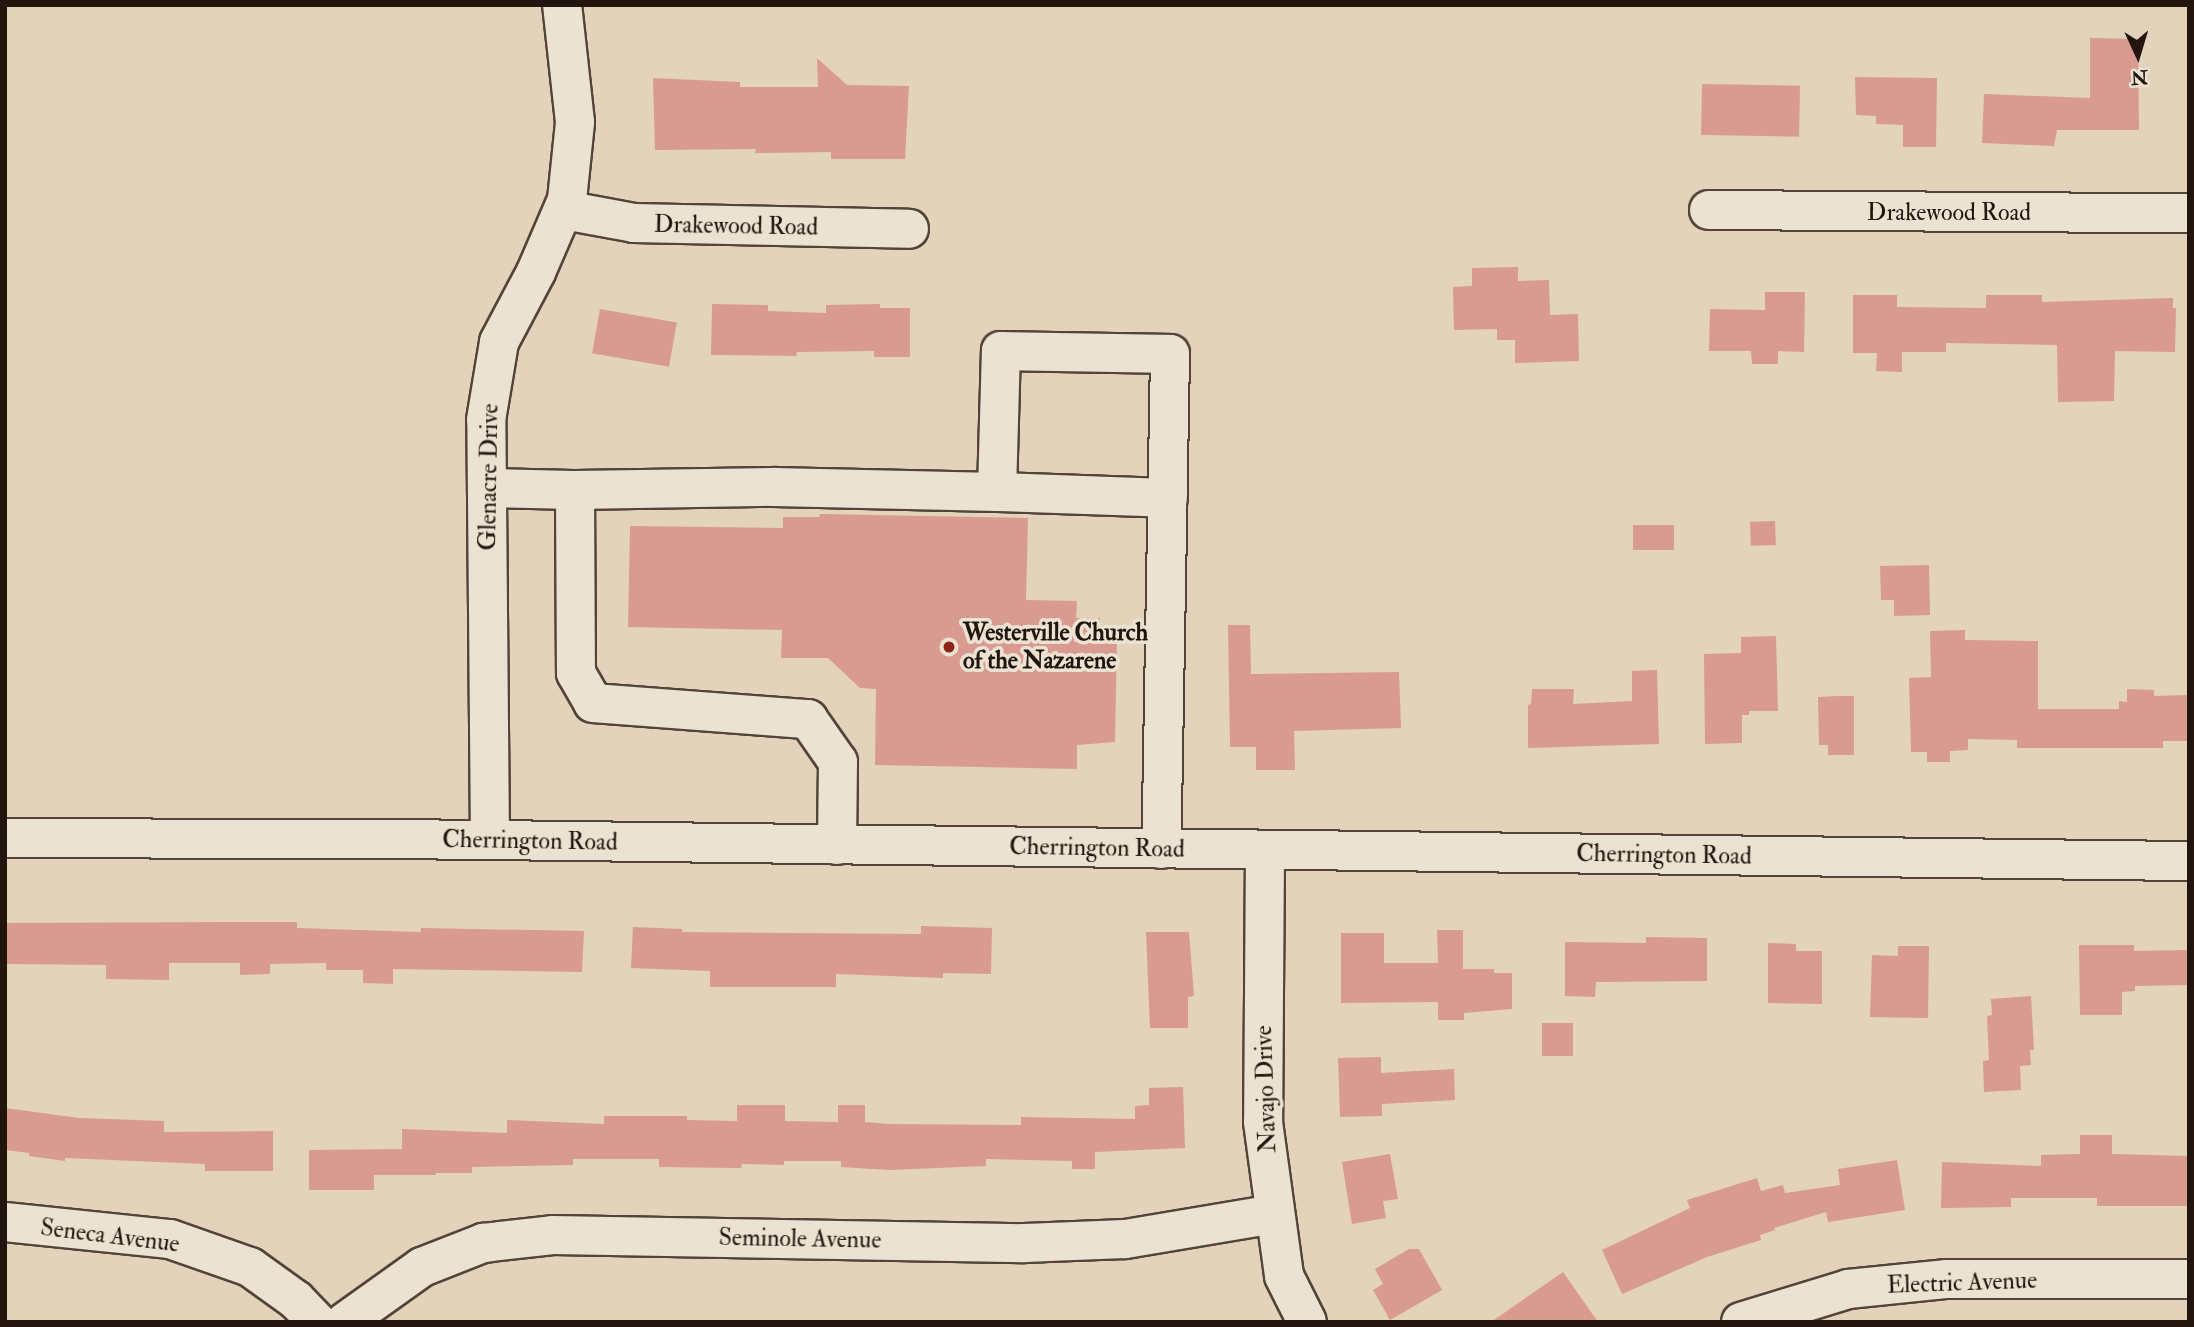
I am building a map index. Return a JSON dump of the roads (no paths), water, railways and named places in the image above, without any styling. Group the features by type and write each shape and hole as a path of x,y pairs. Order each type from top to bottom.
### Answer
{"street":[{"name":"Glenacre Drive","path":"490,840 486,420 499,342 536,272 564,210 575,122 562,5"},
{"name":"Drakewood Road","path":"564,210 634,223 909,229"},
{"name":"Drakewood Road","path":"1709,210 2189,213"},
{"path":"997,492 1001,351 1170,354 1161,849"},
{"path":"487,488 575,490 774,487 1167,498"},
{"path":"575,490 576,673 593,703 808,719 838,762 837,845"},
{"name":"Cherrington Road","path":"5,838 490,840 2189,861"},
{"name":"Navajo Drive","path":"1265,851 1263,1122 1284,1276 1307,1322"},
{"name":"Seminole Avenue","path":"345,1322 422,1267 483,1243 553,1235 1024,1243 1100,1240 1207,1227 1275,1214"},
{"name":"Seneca Avenue","path":"5,1222 170,1239 250,1267 296,1300 317,1322"},
{"name":"Electric Avenue","path":"1741,1322 1848,1289 1947,1279 2189,1279"}],"place":[{"name":"Westerville Church of the Nazarene","path":"949,647"}]}
